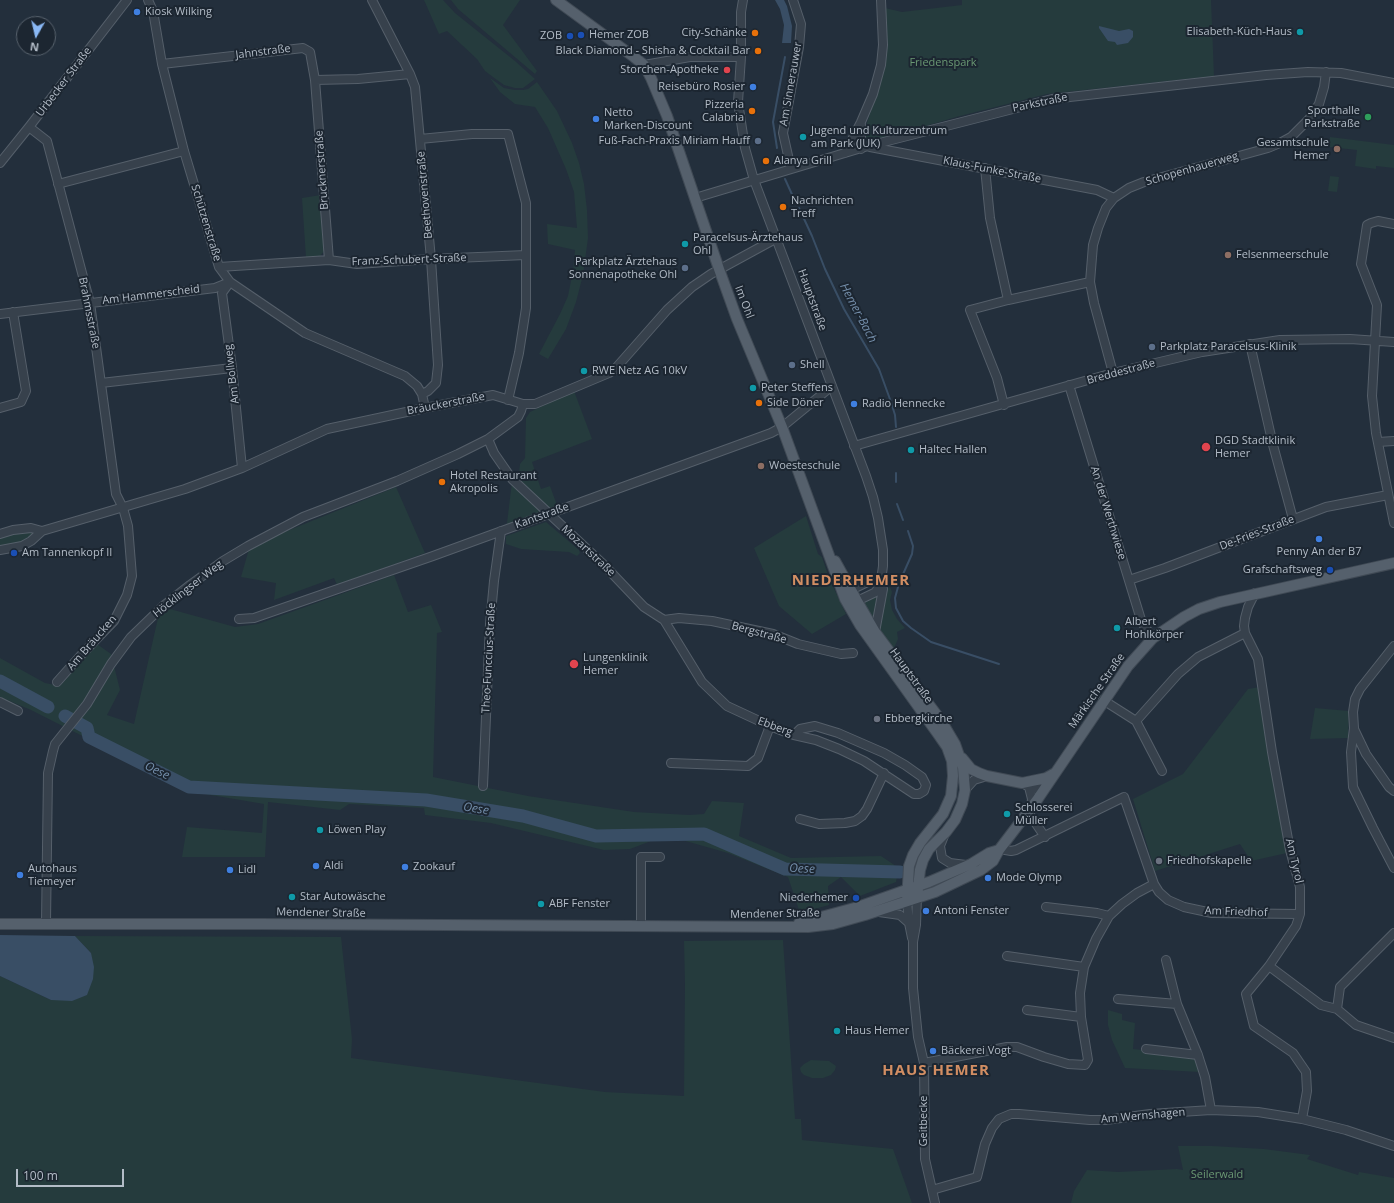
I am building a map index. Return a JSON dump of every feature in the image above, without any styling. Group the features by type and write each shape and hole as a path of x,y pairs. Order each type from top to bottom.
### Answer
{"main road":[{"path":"556,0 621,46 644,65"},
{"name":"Im Ohl","path":"644,65 664,106 719,270 782,427 844,599"},
{"name":"Im Ohl","path":"825,546 851,590"},
{"name":"Märkische Straße","path":"907,901 935,892 981,870 993,861 1055,773 1103,700 1128,666 1153,638 1184,617 1199,609 1220,602 1394,563"},
{"name":"Hauptstraße","path":"851,590 875,632 930,713 952,761 953,786 951,796 947,806 913,854 910,866 907,901"},
{"name":"Hauptstraße","path":"844,599 860,625 930,713 952,738 960,756 964,773 962,804 955,820 946,832 929,849 923,860 920,870 917,897"},
{"name":"Hauptstraße","path":"960,756 971,770 987,776 1026,785 1055,773"},
{"name":"Märkische Straße","path":"782,927 831,915 907,890 971,864 989,853 1000,849"},
{"name":"Mendener Straße","path":"0,924 808,928 833,924 876,912 907,901"}],"street":[{"name":"Urbecker Straße","path":"0,163 127,0"},
{"name":"Schützenstraße","path":"148,0 152,11 162,64 184,151 220,267 230,282 306,333 405,376 417,386 422,394 425,408"},
{"name":"Beethovenstraße","path":"372,0 410,74 415,87 431,258 438,365 436,383 428,391 422,394"},
{"name":"Hauptstraße","path":"743,0 741,12 741,57 738,102 744,148 754,180 873,497 878,518 884,566 881,581 883,589 875,632"},
{"name":"Am Sinnerauwer","path":"791,169 782,133 799,47 801,24 793,0"},
{"path":"845,153 873,94 881,65 883,25 881,0"},
{"name":"Jahnstraße","path":"162,64 303,48 310,52 315,80"},
{"path":"644,65 690,57 741,57"},
{"name":"Parkstraße","path":"695,198 845,153 1052,99 1266,75 1308,72 1341,73 1394,83"},
{"name":"Schopenhauerweg","path":"1114,198 1129,188 1144,182 1280,144 1291,137 1309,119 1319,104 1324,87 1326,72"},
{"path":"315,80 358,79 410,74"},
{"name":"Brucknerstraße","path":"315,80 329,260"},
{"path":"861,122 864,148"},
{"name":"Brahmsstraße","path":"29,127 47,141 90,303 116,494 123,508"},
{"path":"420,139 472,134 508,134 526,203 526,308 519,352 508,400"},
{"name":"Klaus-Funke-Straße","path":"864,148 985,168 1097,190 1114,198"},
{"path":"58,184 184,151"},
{"path":"985,168 990,218 1008,300"},
{"path":"1113,373 1094,303 1090,282 1096,232 1106,208 1114,198"},
{"path":"1394,224 1378,221 1367,225 1361,264 1377,305 1372,396 1378,442 1394,523"},
{"name":"Bräuckerstraße","path":"42,531 185,489 242,468 327,429 493,395 523,404 535,404 609,374 679,298 705,278 777,238"},
{"name":"Franz-Schubert-Straße","path":"220,267 329,260 357,264 431,258 526,255"},
{"name":"Am Hammerscheid","path":"0,314 215,288 230,282"},
{"name":"Am Bollweg","path":"230,282 222,293 232,368 242,468"},
{"path":"1004,404 997,378 970,310 1090,282"},
{"path":"0,408 21,402 26,391 13,312"},
{"name":"Breddestraße","path":"854,446 1113,373 1202,352 1280,340 1350,339 1394,342"},
{"path":"1250,344 1273,445 1293,519"},
{"path":"102,383 232,368"},
{"name":"An der Werthwiese","path":"1069,385 1142,623 1153,638"},
{"name":"Kantstraße","path":"239,620 254,618 433,556 771,433 782,427 832,386"},
{"name":"Höcklingser Weg","path":"46,924 48,773 55,744 66,728 87,704 111,664 131,637 162,607 190,584 229,557 303,517 397,481 488,439 518,417 523,404"},
{"name":"Mozartstraße","path":"488,439 494,453 512,479 604,565 644,607 664,620"},
{"path":"1378,442 1394,441"},
{"name":"De-Fries-Straße","path":"1128,577 1165,568 1326,507 1388,495"},
{"name":"Am Bräucken","path":"57,682 114,621 126,595 132,576 128,526 123,508"},
{"path":"0,534 13,530 31,528 42,531"},
{"path":"0,550 22,546 31,541 42,531"},
{"name":"Theo-Funccius-Straße","path":"483,786 491,617 501,531"},
{"path":"874,580 881,581 876,592 856,601 844,599 851,590 874,580"},
{"name":"Am Tyrol","path":"1255,593 1244,618 1245,633 1258,659 1272,752 1290,850 1300,887 1300,914 1296,926 1269,966 1246,994 1254,1026 1293,1053 1306,1072 1307,1091 1302,1119"},
{"name":"Bergstraße","path":"664,620 679,618 712,621 773,634 798,644 841,654 853,653"},
{"name":"Ebberg","path":"664,620 702,682 727,706 737,712 770,726 794,734 816,740 839,749 864,761 914,794 919,794 924,791 926,785 922,777 884,753 838,733 815,726 800,729 794,734"},
{"path":"1136,721 1178,674 1198,657 1245,633"},
{"path":"1394,646 1360,689 1355,699 1351,752 1353,787 1373,828 1392,858 1394,868"},
{"path":"1103,700 1136,721 1162,771"},
{"path":"0,702 18,711"},
{"path":"671,763 748,766 758,758 770,726"},
{"path":"1354,728 1364,751 1389,788 1394,791"},
{"path":"1351,752 1357,749 1364,751"},
{"path":"800,819 819,824 845,823 854,821 862,816 867,809 884,773"},
{"path":"964,790 974,780 987,776"},
{"path":"1000,849 1011,851 1016,850 1045,837 1029,810 1032,799 1026,785"},
{"name":"Hauptstraße","path":"1026,785 1036,789 1044,789"},
{"name":"Am Friedhof","path":"1045,837 1124,797 1154,884 1159,892 1168,900 1177,905 1212,913 1300,914"},
{"name":"Hauptstraße","path":"946,832 940,846 942,858 956,865 971,864"},
{"path":"641,927 641,857 660,857"},
{"path":"924,1063 1017,1047 1068,1064 1085,1065 1088,1060 1081,1017 1080,993 1084,967 1096,938 1109,916 1137,893 1154,884"},
{"name":"Geitbecke","path":"917,897 916,925 913,942 913,988 915,1015 924,1063 924,1151 935,1203"},
{"name":"Geitbecke","path":"907,901 909,923 913,942"},
{"path":"1046,907 1097,913 1109,916"},
{"path":"876,912 900,915 909,923"},
{"path":"1337,1009 1340,987 1394,933"},
{"path":"1007,956 1084,967"},
{"path":"1166,960 1177,1004 1198,1055 1205,1077 1211,1110"},
{"path":"1269,966 1322,1005 1337,1009 1356,1025 1394,1038"},
{"path":"1118,999 1177,1004"},
{"path":"1026,1010 1081,1017"},
{"path":"1146,1049 1198,1055"},
{"name":"Am Wernshagen","path":"932,1190 977,1176 984,1144 992,1128 1000,1119 1011,1114 1106,1120 1150,1114 1211,1110 1258,1112 1302,1119 1346,1130 1394,1146"}],"green space":[{"path":"424,0 443,0 455,13 535,79 523,88 515,88 504,85 485,71 477,59 447,31 439,34"},
{"path":"451,0 520,0 503,25 537,71 535,74 458,9"},
{"name":"Friedenspark","path":"962,0 1211,0 1214,76 1047,94 956,117 872,142 865,136 864,132 885,68 885,8 902,12 962,5"},
{"path":"490,78 504,88 515,90 528,89 537,82 557,111 572,143 584,184 588,238 583,275 576,302 566,329 548,359 539,354 568,296 575,250 548,244 547,224 577,228 574,192 566,169 548,128 535,107 515,104 500,92"},
{"path":"1330,137 1394,145 1394,168 1376,166 1376,169 1355,166 1357,150 1329,147"},
{"path":"1330,176 1339,177 1337,192 1328,191"},
{"path":"321,195 325,250 320,256 306,258 302,198"},
{"path":"574,391 592,439 532,462 541,489 550,486 558,508 549,512 518,481 520,464 525,458 526,418 530,412"},
{"path":"512,482 546,514 504,528 507,523"},
{"path":"396,487 425,553 337,585 334,578 274,600 276,583 241,577 249,549 267,539"},
{"path":"806,516 818,554 822,557 829,578 846,614 812,634 779,606 754,548"},
{"path":"546,522 579,550 580,553 577,556 569,552 521,549 506,544 506,536"},
{"path":"36,531 31,539 0,549 0,536"},
{"path":"394,575 408,612 431,605 442,632 437,633 433,777 528,796 634,812 689,815 704,814 712,801 744,803 739,836 791,858 881,856 899,868 896,882 860,896 841,877 828,886 829,905 800,913 788,877 728,853 682,840 651,841 630,849 604,850 491,823 425,815 424,808 349,804 340,810 268,802 265,857 182,857 187,827 262,833 264,804 193,792 31,710 0,697 0,658 45,683 60,686 97,644 111,654 120,690 107,715 134,724 158,618 170,609 235,627 258,624"},
{"path":"890,587 892,592 890,600 892,610 897,619 905,628 897,632 898,639 893,650 860,604"},
{"path":"1260,687 1287,853 1251,861 1240,844 1155,871 1133,799 1183,774 1248,689"},
{"path":"1315,708 1349,711 1348,738 1310,739"},
{"path":"75,936 341,937 352,1039 351,1058 605,1092 684,1096 684,941 783,940 795,1119 801,1119 802,1140 893,1149 912,1203 0,1203 0,976 51,1000 91,953"},
{"path":"1108,1010 1122,1014 1122,1020 1135,1023 1133,1049 1196,1056 1200,1072 1125,1068 1112,1040 1108,1025"},
{"path":"811,1060 829,1061 836,1066 835,1070 831,1075 823,1078 812,1078 804,1075 800,1068"},
{"name":"Seilerwald","path":"1178,1146 1264,1149 1310,1155 1307,1159 1358,1175 1359,1172 1394,1178 1394,1203 1071,1203 1074,1191 1087,1170 1118,1172 1183,1170"}],"water":[{"path":"775,0 784,0 787,6 792,26 791,43 782,43 784,25 780,9"},
{"path":"1099,26 1119,31 1129,29 1133,31 1133,37 1128,43 1117,45 1115,42 1108,41"},
{"path":"0,935 75,936 91,953 94,967 93,979 87,995 72,1001 51,1000 0,976"}],"waterway":[{"name":"Hemer-Bach","path":"777,148 773,122 785,57"},
{"name":"Hemer-Bach","path":"785,179 795,201"},
{"name":"Hemer-Bach","path":"799,208 844,309 879,369 895,415 896,427"},
{"name":"Hemer-Bach","path":"896,473 896,482"},
{"name":"Hemer-Bach","path":"897,504 903,520"},
{"name":"Hemer-Bach","path":"900,581 912,554 913,546 908,531"},
{"name":"Hemer-Bach","path":"898,587 895,598 896,608 903,621 911,628 931,642 999,664"},
{"name":"Oese","path":"0,681 48,707"},
{"name":"Oese","path":"65,716 87,728 89,737 189,787 426,800 523,816 596,836 704,834 785,869 900,872"}],"place":[{"name":"Kiosk Wilking","path":"137,12"},
{"name":"Elisabeth-Küch-Haus","path":"1300,32"},
{"name":"City-Schänke","path":"755,33"},
{"name":"Hemer ZOB","path":"581,35"},
{"name":"ZOB","path":"570,36"},
{"name":"Black Diamond - Shisha & Cocktail Bar","path":"758,51"},
{"name":"Storchen-Apotheke","path":"727,70"},
{"name":"Reisebüro Rosier","path":"753,87"},
{"name":"Pizzeria Calabria","path":"752,111"},
{"name":"Sporthalle Parkstraße","path":"1368,117"},
{"name":"Netto Marken-Discount","path":"596,119"},
{"name":"Jugend und Kulturzentrum am Park (JUK)","path":"803,137"},
{"name":"Fuß-Fach-Praxis Miriam Hauff","path":"758,141"},
{"name":"Gesamtschule Hemer","path":"1337,149"},
{"name":"Alanya Grill","path":"766,161"},
{"name":"Nachrichten Treff","path":"783,207"},
{"name":"Paracelsus-Ärztehaus Ohl","path":"685,244"},
{"name":"Felsenmeerschule","path":"1228,255"},
{"name":"Parkplatz Ärztehaus Sonnenapotheke Ohl","path":"685,268"},
{"name":"Parkplatz Paracelsus-Klinik","path":"1152,347"},
{"name":"Shell","path":"792,365"},
{"name":"RWE Netz AG 10kV","path":"584,371"},
{"name":"Peter Steffens","path":"753,388"},
{"name":"Side Döner","path":"759,403"},
{"name":"Radio Hennecke","path":"854,404"},
{"name":"DGD Stadtklinik Hemer","path":"1206,447"},
{"name":"Haltec Hallen","path":"911,450"},
{"name":"Woesteschule","path":"761,466"},
{"name":"Hotel Restaurant Akropolis","path":"442,482"},
{"name":"Penny An der B7","path":"1319,539"},
{"name":"Am Tannenkopf II","path":"14,553"},
{"name":"Grafschaftsweg","path":"1330,570"},
{"name":"Albert Hohlkörper","path":"1117,628"},
{"name":"Lungenklinik Hemer","path":"574,664"},
{"name":"Ebbergkirche","path":"877,719"},
{"name":"Schlosserei Müller","path":"1007,814"},
{"name":"Löwen Play","path":"320,830"},
{"name":"Friedhofskapelle","path":"1159,861"},
{"name":"Aldi","path":"316,866"},
{"name":"Zookauf","path":"405,867"},
{"name":"Lidl","path":"230,870"},
{"name":"Autohaus Tiemeyer","path":"20,875"},
{"name":"Mode Olymp","path":"988,878"},
{"name":"Star Autowäsche","path":"292,897"},
{"name":"Niederhemer","path":"856,898"},
{"name":"ABF Fenster","path":"541,904"},
{"name":"Antoni Fenster","path":"926,911"},
{"name":"Haus Hemer","path":"837,1031"},
{"name":"Bäckerei Vogt","path":"933,1051"}],"district":[{"name":"NIEDERHEMER","path":"851,581"},
{"name":"HAUS HEMER","path":"936,1071"}]}
